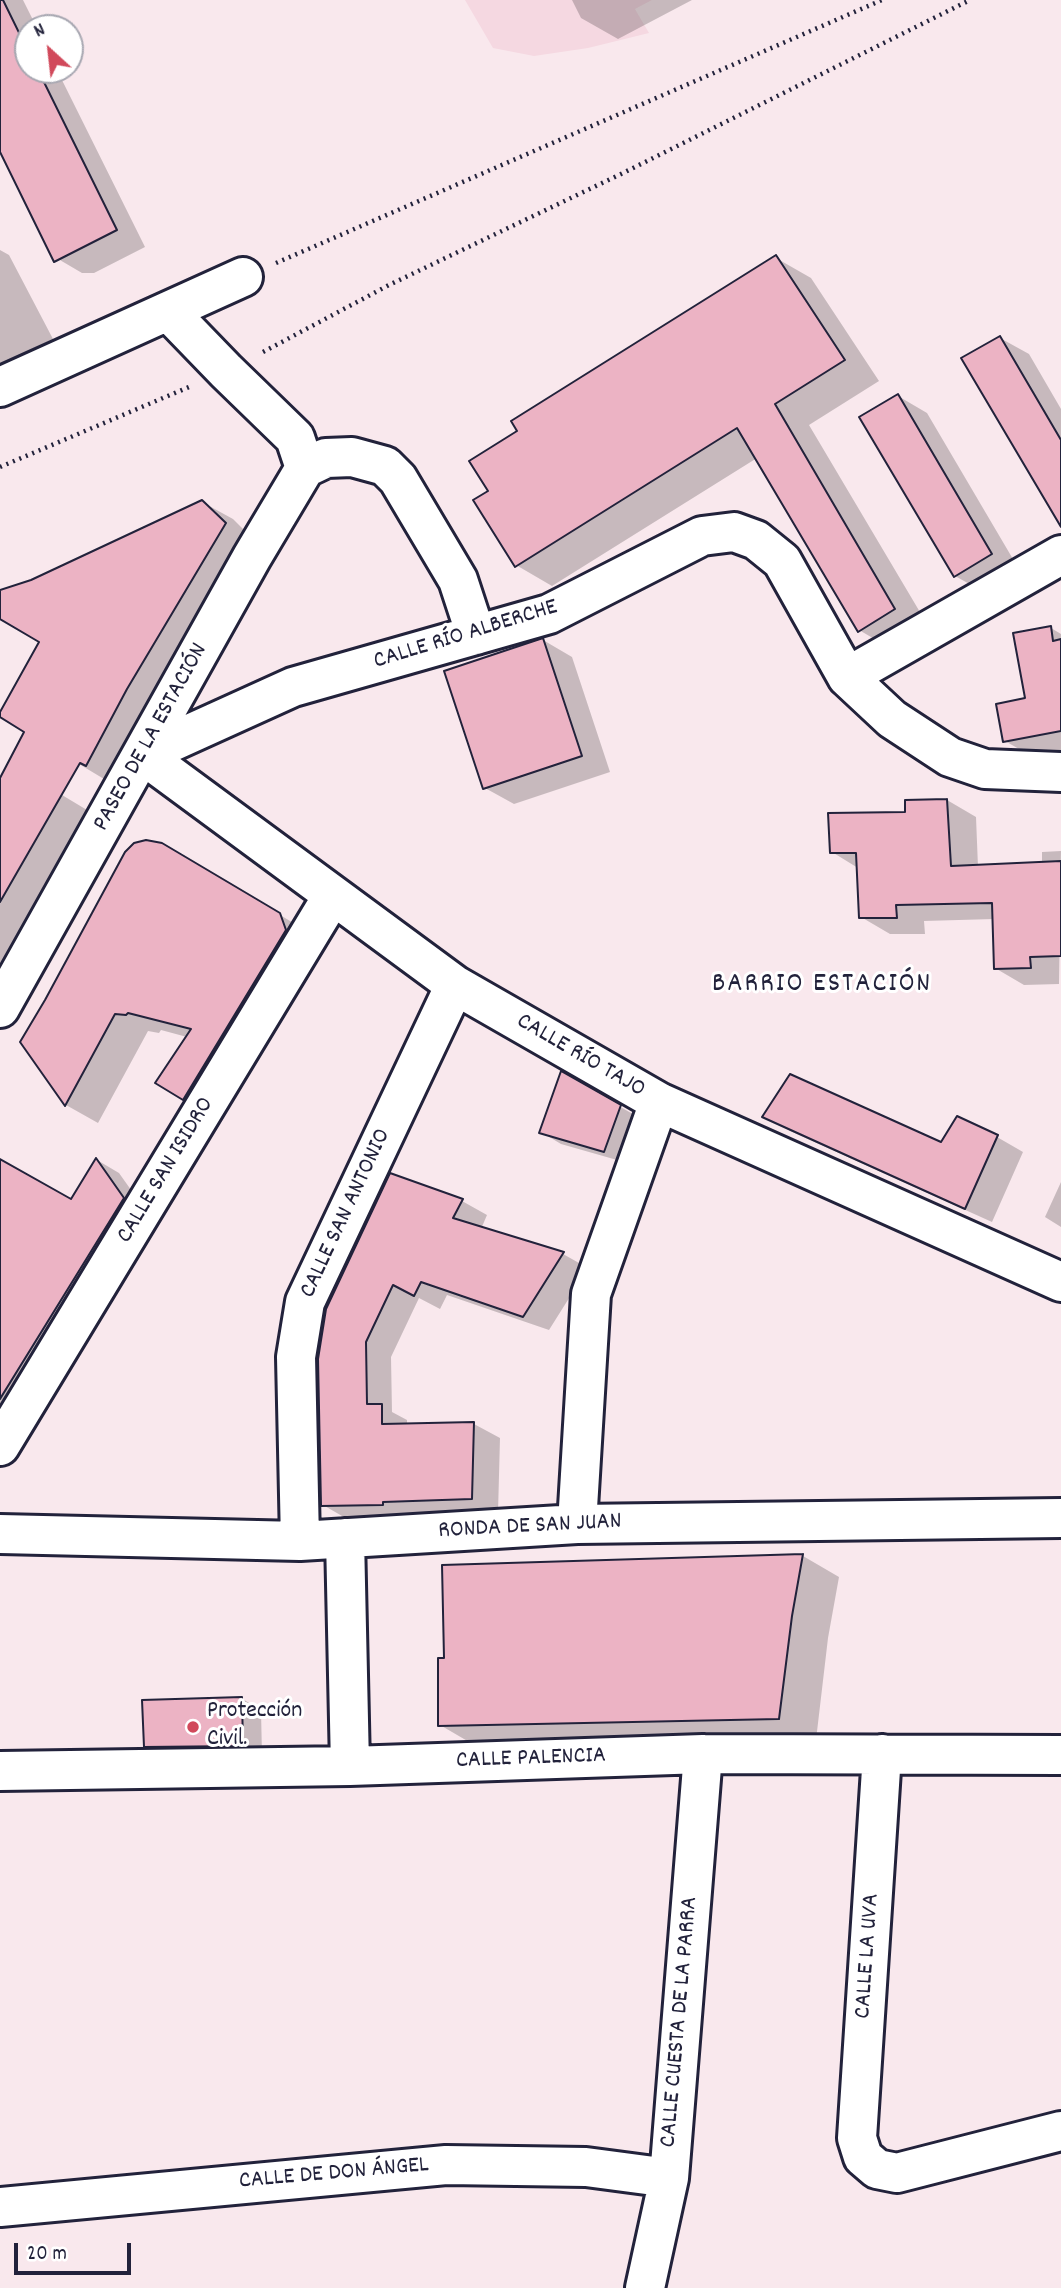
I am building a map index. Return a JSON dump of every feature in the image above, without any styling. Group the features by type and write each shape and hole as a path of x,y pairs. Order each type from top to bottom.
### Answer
{"street":[{"path":"0,387 243,277"},
{"path":"168,311 295,438 305,468 326,458 352,457 385,466 398,479 458,580 476,635"},
{"name":"PASEO DE LA ESTACIÓN","path":"0,1008 252,557 305,468"},
{"name":"CALLE RÍO ALBERCHE","path":"143,755 293,687 549,614 702,536 734,532 756,540 782,561 847,677 892,719 950,757 985,769 1061,772"},
{"path":"847,677 1061,555"},
{"name":"CALLE RÍO TAJO","path":"143,755 455,985 659,1102 1061,1282"},
{"name":"CALLE SAN ISIDRO","path":"0,1446 333,895"},
{"name":"CALLE SAN ANTONIO","path":"300,1541 296,1357 305,1302 455,985"},
{"path":"577,1524 590,1294 659,1102"},
{"name":"RONDA DE SAN JUAN","path":"0,1534 300,1541 577,1524 1061,1518"},
{"path":"345,1538 350,1766"},
{"name":"CALLE LA UVA","path":"882,1754 858,2138 863,2157 877,2168 897,2172 1061,2131"},
{"name":"CALLE PALENCIA","path":"0,1771 350,1766 703,1755 1061,1755"},
{"name":"CALLE CUESTA DE LA PARRA","path":"645,2288 668,2178 703,1755"},
{"name":"CALLE DE DON ÁNGEL","path":"0,2207 446,2165 586,2167 668,2178"}],"path":[{"path":"243,277 882,0"},
{"path":"0,467 226,371 389,285 621,174 970,0"}],"shaded area":[{"path":"465,0 652,0 635,9 649,33 588,48 534,56 493,48"}],"building":[{"path":"0,0 3,0 14,22 14,84 45,84 117,230 54,262 0,152"},
{"path":"776,255 845,360 775,404 895,609 858,632 737,428 515,567 473,500 488,491 469,461 517,431 511,421"},
{"path":"1000,336 1061,440 1061,527 961,358"},
{"path":"898,394 992,554 954,577 859,417"},
{"path":"202,500 226,523 127,689 86,766 80,763 0,902 0,778 24,732 0,717 0,712 39,642 0,619 0,590 31,580"},
{"path":"1051,626 1053,641 1061,639 1061,731 1003,742 996,704 1025,698 1013,633"},
{"path":"543,638 582,756 483,789 444,671"},
{"path":"947,799 951,866 1061,861 1061,956 1030,957 1031,968 994,969 992,903 896,905 897,918 859,918 856,853 830,853 828,813 905,812 905,800"},
{"path":"146,840 162,843 280,913 286,930 183,1100 155,1083 191,1029 128,1013 115,1014 65,1106 20,1042 125,852 134,843"},
{"path":"561,1071 621,1105 604,1152 539,1133"},
{"path":"790,1074 941,1142 957,1116 998,1135 965,1209 762,1117"},
{"path":"96,1158 124,1198 0,1399 0,1159 71,1199"},
{"path":"390,1173 463,1199 453,1218 564,1252 523,1317 421,1282 414,1296 393,1285 366,1342 367,1404 382,1404 382,1424 474,1422 472,1499 321,1506 318,1359 326,1309"},
{"path":"803,1554 779,1719 438,1726 438,1658 444,1658 442,1565"},
{"name":"Protección Civil.","path":"242,1697 243,1746 144,1747 142,1700"}],"place":[{"name":"Protección Civil.","path":"193,1727"}],"district":[{"name":"BARRIO ESTACIÓN","path":"822,986"}]}
